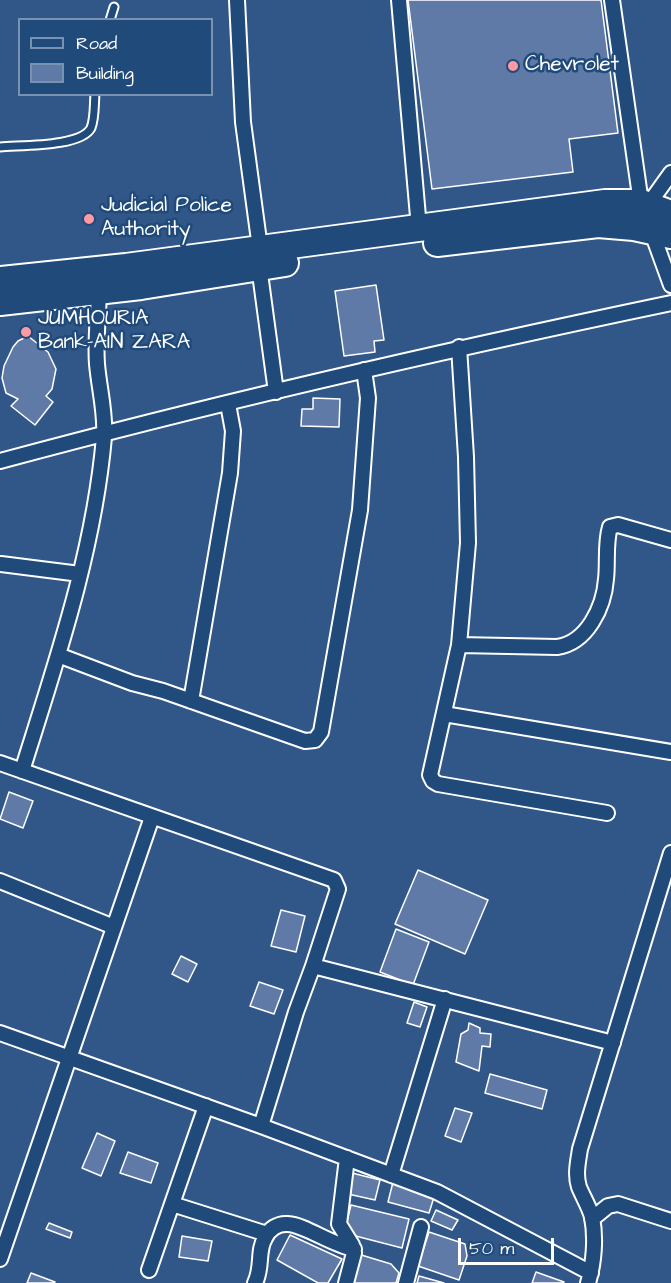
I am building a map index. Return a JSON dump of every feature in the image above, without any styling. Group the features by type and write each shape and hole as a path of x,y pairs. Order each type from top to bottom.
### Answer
{"highway":[{"path":"0,302 99,280 260,257 419,228 605,203 653,207"},
{"path":"260,257 580,225 616,224 661,232"},
{"path":"0,280 99,280"}],"street":[{"path":"237,0 243,122 276,392"},
{"path":"399,0 419,228"},
{"path":"612,0 653,207"},
{"path":"653,207 671,173"},
{"path":"661,232 671,285"},
{"path":"22,771 80,574 99,483 104,434 97,362 99,280"},
{"path":"0,461 459,347 671,303"},
{"path":"459,347 466,457 468,543 459,645 430,775 438,784 608,813"},
{"path":"58,655 132,683 147,686 305,741 315,740 319,736 360,510 368,398 364,370"},
{"path":"191,702 230,473 233,431 228,404"},
{"path":"459,645 558,647 569,645 586,631 603,597 610,528 618,525 671,540"},
{"path":"1,564 80,574"},
{"path":"444,714 671,752"},
{"path":"0,763 334,880 338,889 296,1012 261,1126"},
{"path":"0,1259 152,817"},
{"path":"0,1032 261,1126 448,1197 589,1278 594,1241 592,1219 578,1186 576,1173 583,1136 671,853"},
{"path":"0,881 114,927"},
{"path":"313,966 613,1043"},
{"path":"391,1175 445,999"},
{"path":"149,1270 206,1106"},
{"path":"346,1283 354,1257 354,1249 339,1224 347,1158"},
{"path":"172,1204 267,1234"},
{"path":"592,1219 608,1206 618,1204 671,1221"},
{"path":"255,1283 261,1266 262,1245 267,1234 280,1225 292,1224 338,1245 354,1249"},
{"path":"406,1283 421,1227"}],"lane":[{"path":"111,18 114,7"},
{"path":"0,147 67,142 81,138 93,122 95,96"}],"building":[{"name":"Chevrolet","path":"408,0 601,0 618,133 569,139 573,172 432,189"},
{"path":"376,285 384,340 374,341 375,352 344,356 335,291"},
{"path":"28,336 48,352 56,369 52,389 46,396 53,402 35,425 11,406 18,399 6,393 2,378 4,366 13,347 18,341"},
{"path":"313,398 340,399 339,427 301,426 302,409 313,409"},
{"path":"9,792 33,801 23,828 0,819"},
{"path":"418,870 488,900 465,954 395,924"},
{"path":"281,910 305,916 296,952 271,946"},
{"path":"396,929 429,942 413,985 380,972"},
{"path":"181,956 197,964 188,982 172,974"},
{"path":"259,982 283,990 274,1014 250,1006"},
{"path":"414,1002 427,1007 420,1027 407,1023"},
{"path":"469,1023 480,1028 480,1033 491,1034 490,1047 482,1046 479,1071 456,1062 461,1034 468,1030"},
{"path":"490,1074 547,1090 542,1109 485,1093"},
{"path":"455,1108 472,1113 461,1142 445,1136"},
{"path":"97,1133 115,1141 101,1176 82,1168"},
{"path":"128,1152 158,1163 151,1183 120,1173"},
{"path":"352,1173 380,1180 375,1200 348,1194"},
{"path":"393,1182 435,1194 429,1213 388,1202"},
{"path":"351,1205 409,1219 402,1248 344,1233"},
{"path":"436,1210 458,1220 452,1230 431,1221"},
{"path":"49,1223 72,1232 70,1238 46,1229"},
{"path":"429,1232 465,1244 467,1256 459,1280 418,1266"},
{"path":"290,1235 342,1259 328,1283 318,1283 277,1260"},
{"path":"182,1236 212,1241 208,1261 179,1257"},
{"path":"358,1254 391,1264 399,1273 396,1283 350,1283"},
{"path":"536,1272 564,1282 532,1283"},
{"path":"31,1273 55,1282 27,1283"},
{"path":"419,1276 444,1283 417,1283"}],"place":[{"name":"Chevrolet","path":"513,66"},
{"name":"Judicial Police Authority","path":"89,219"},
{"name":"JUMHOURIA Bank-AIN ZARA","path":"26,332"}]}
